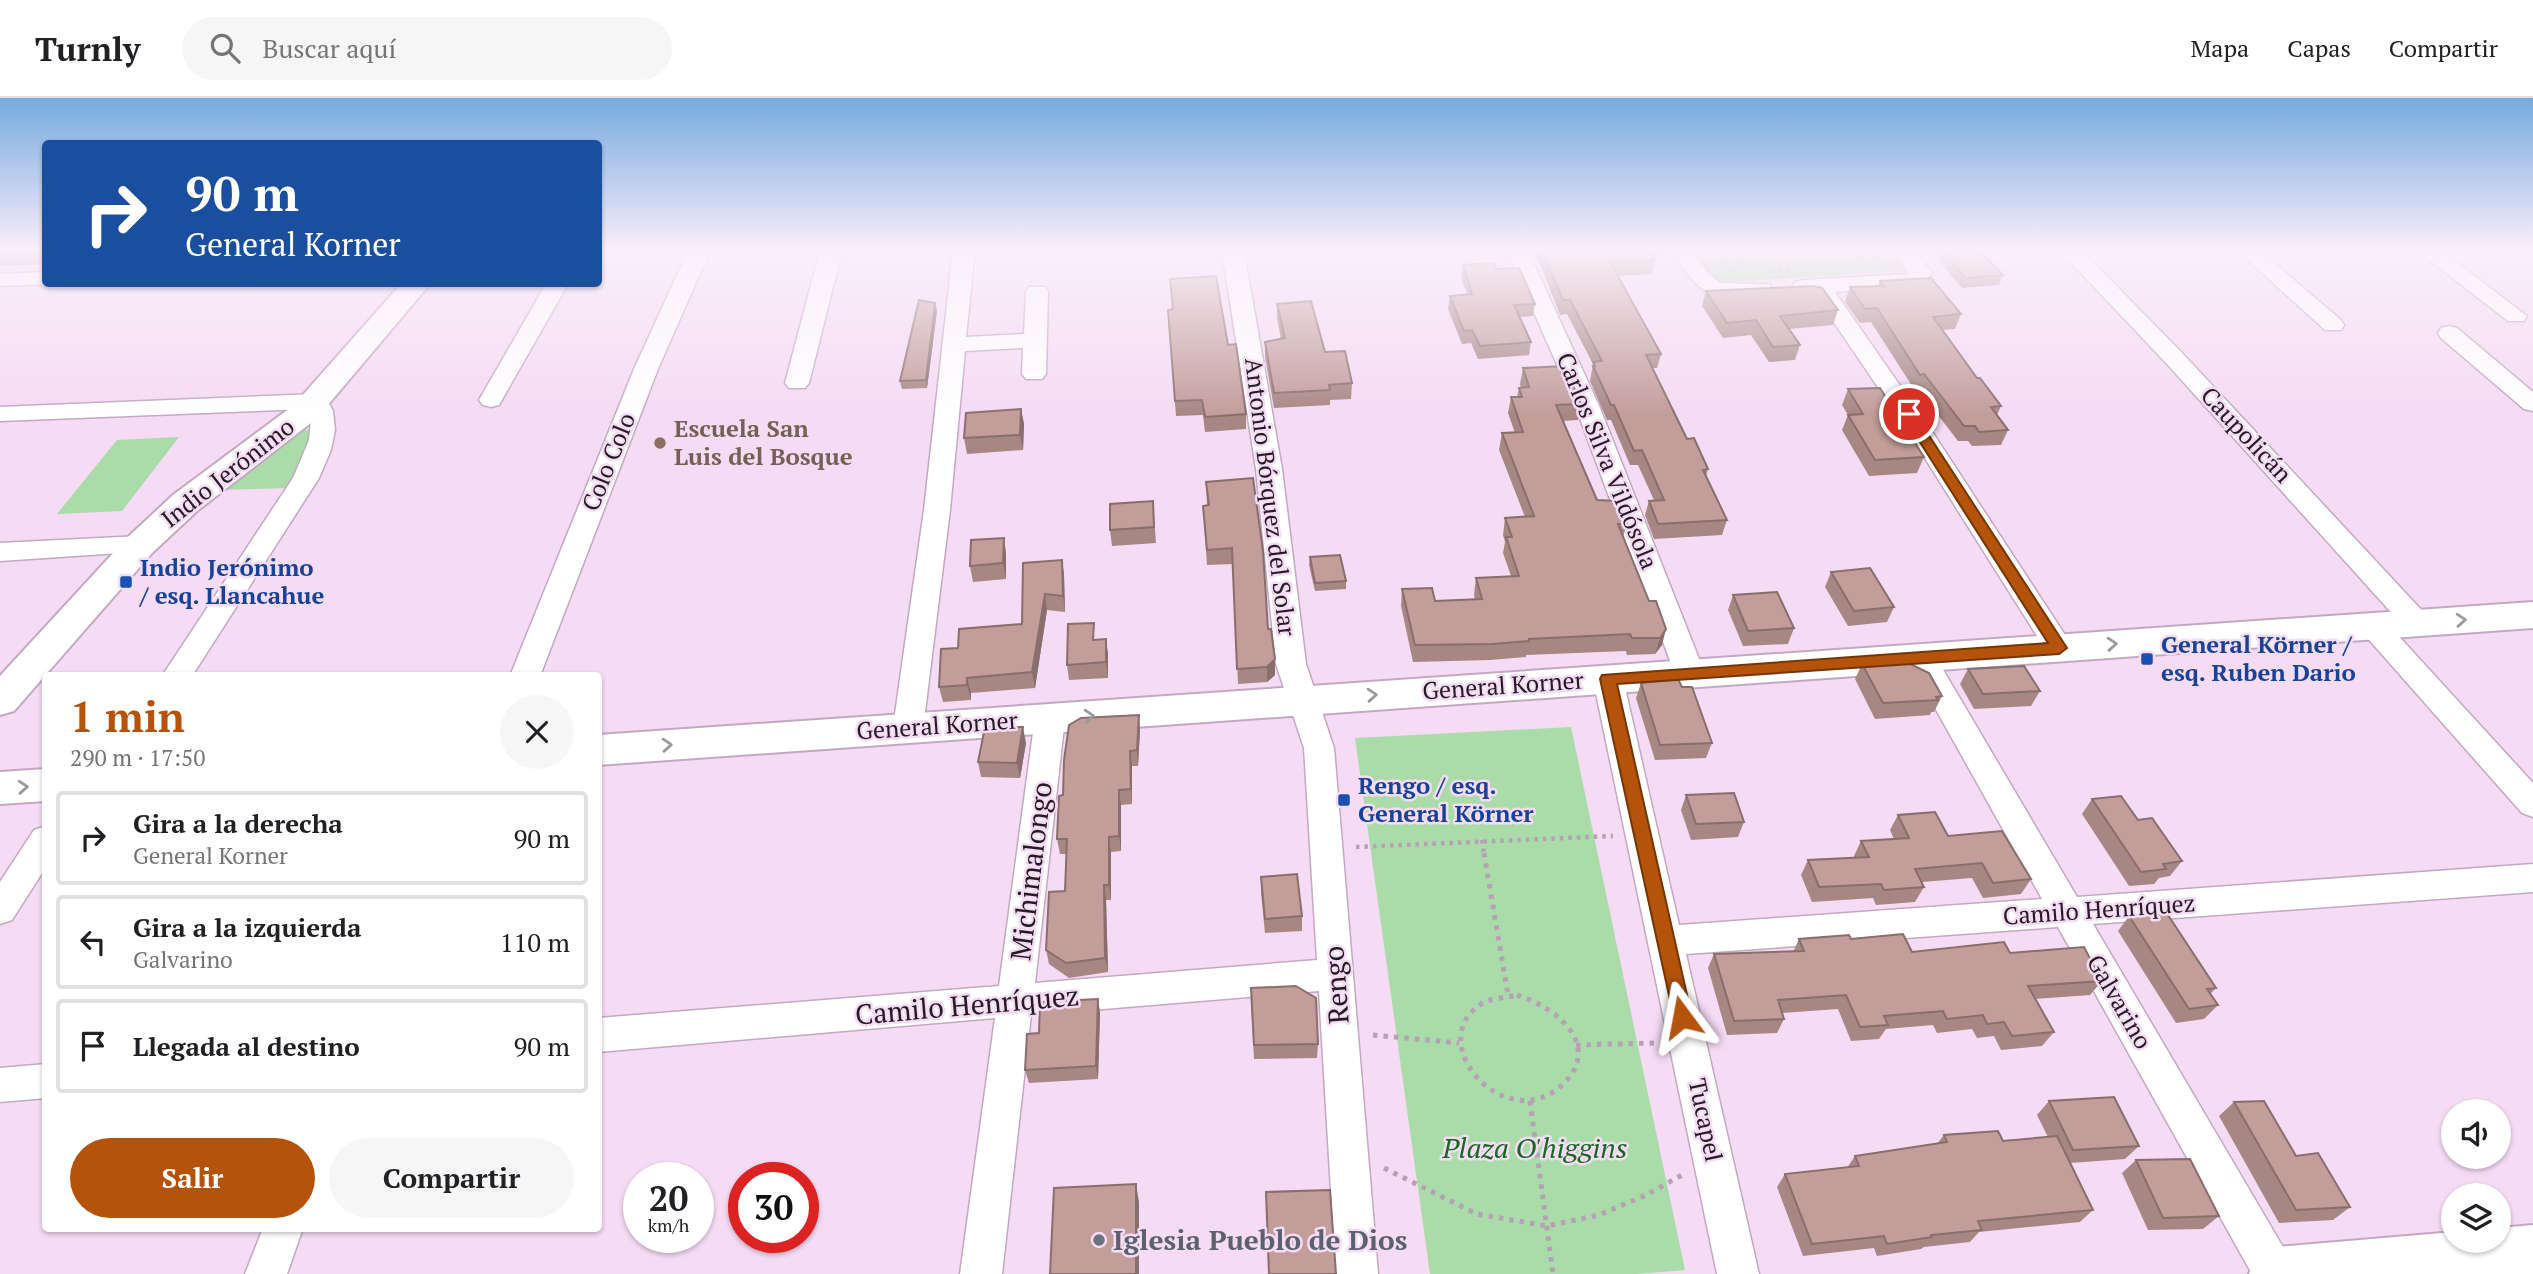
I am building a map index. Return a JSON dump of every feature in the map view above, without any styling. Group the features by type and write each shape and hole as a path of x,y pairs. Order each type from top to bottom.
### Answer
{"street":[{"name":"Indio Jerónimo","path":"0,701 140,545 185,503 282,432 316,401 397,306"},
{"path":"491,400 545,306"},
{"name":"Colo Colo","path":"527,672 631,407 675,306"},
{"path":"797,383 817,306"},
{"path":"908,728 959,306"},
{"path":"1034,374 1036,306"},
{"name":"Antonio Bórquez del Solar","path":"1242,306 1269,469 1291,664 1304,699"},
{"name":"Carlos Silva Vildósola","path":"1542,306 1593,420 1690,674"},
{"path":"1834,306 1928,444 2059,648"},
{"name":"Caupolicán","path":"2123,306 2417,623"},
{"path":"2311,306 2333,325"},
{"path":"2502,306 2516,316"},
{"path":"2449,332 2533,404"},
{"path":"956,345 1035,340"},
{"path":"0,414 316,401 321,410 324,429 319,450 306,478 179,672"},
{"path":"0,552 140,545"},
{"name":"General Korner","path":"602,750 2533,615"},
{"path":"2373,626 2533,804"},
{"name":"Galvarino","path":"1922,658 2275,1274"},
{"name":"Tucapel","path":"1608,679 1738,1274"},
{"name":"Rengo","path":"1304,699 1314,722 1319,748 1357,1274"},
{"name":"Michimalongo","path":"981,1274 1049,718"},
{"path":"0,788 42,786"},
{"path":"0,910 42,845"},
{"name":"Camilo Henríquez","path":"1665,941 2533,878"},
{"name":"Camilo Henríquez","path":"602,1035 1335,974"},
{"path":"0,1085 42,1081"},
{"path":"266,1274 282,1232"},
{"path":"2275,1274 2481,1266 2533,1252"}],"path":[{"path":"1326,849 1642,835"},
{"path":"1482,840 1508,995"},
{"path":"1508,995 1535,999 1566,1020 1578,1054 1574,1071 1564,1086 1549,1096 1530,1101 1510,1099 1490,1090 1474,1078 1464,1061 1460,1043 1462,1027 1470,1013 1483,1002 1508,995"},
{"path":"1339,1032 1460,1043"},
{"path":"1576,1045 1688,1043"},
{"path":"1530,1101 1553,1274"},
{"path":"1348,1147 1414,1185 1477,1214 1547,1226 1599,1215 1646,1195 1713,1157"}],"green space":[{"path":"298,428 315,432 293,488 219,490"},
{"path":"179,437 122,511 57,514 117,440"},
{"name":"Plaza O'higgins","path":"1571,727 1685,1270 1637,1274 1430,1274 1355,738"}],"building":[{"path":"918,306 935,306 926,380 900,381"},
{"path":"1173,306 1221,306 1228,345 1236,344 1246,414 1205,417 1202,400 1175,401 1168,310 1173,309"},
{"path":"1277,306 1312,306 1325,352 1345,351 1352,383 1329,385 1330,390 1274,393 1265,342 1285,338"},
{"path":"1454,306 1514,306 1531,342 1480,346 1472,330 1464,331"},
{"path":"1573,306 1634,306 1661,354 1646,355 1687,439 1694,438 1708,469 1703,470 1727,520 1658,524 1649,501 1664,500 1642,450 1634,451 1593,366 1593,362 1602,361"},
{"path":"1716,306 1835,306 1838,310 1780,316 1800,345 1773,347 1756,320 1727,323"},
{"path":"1863,306 1954,306 1961,314 1933,317 2001,406 1991,407 2008,430 1979,432 1975,426 1964,426 1924,374 1920,375 1877,308 1865,309"},
{"path":"1565,366 1581,404 1556,405 1597,500 1618,501 1627,524 1618,524 1649,601 1656,601 1666,629 1660,638 1632,638 1630,634 1529,639 1493,644 1415,645 1402,589 1432,588 1435,601 1482,599 1476,578 1519,576 1506,537 1512,537 1505,518 1534,516 1502,433 1523,432 1511,397 1522,397 1519,388 1529,387 1523,368"},
{"path":"1880,388 1924,457 1875,460 1848,415 1863,414 1848,389"},
{"path":"1021,409 1020,435 964,438 966,413"},
{"path":"1253,478 1263,551 1268,629 1271,629 1275,659 1267,667 1237,669 1232,548 1207,550 1203,506 1209,505 1206,482"},
{"path":"1153,501 1154,527 1110,530 1110,504"},
{"path":"1004,538 1003,563 970,566 971,540"},
{"path":"1340,555 1346,581 1315,583 1310,557"},
{"path":"1062,560 1063,596 1045,594 1032,672 967,678 967,685 939,687 941,649 958,648 959,629 1022,624 1023,563"},
{"path":"1870,568 1894,607 1854,611 1831,572"},
{"path":"1777,592 1794,628 1748,631 1733,595"},
{"path":"1094,623 1093,640 1106,639 1106,662 1067,665 1068,624"},
{"path":"1904,661 1929,673 1942,696 1936,697 1938,700 1883,703 1862,664"},
{"path":"2024,666 2040,691 1983,694 1968,669"},
{"path":"1678,679 1682,687 1692,687 1712,743 1660,745 1641,683"},
{"path":"1139,715 1137,750 1130,751 1131,789 1119,790 1119,836 1109,837 1109,885 1104,885 1105,958 1066,963 1046,950 1049,892 1065,891 1067,839 1057,839 1059,796 1063,795 1069,725 1081,718"},
{"path":"985,727 1023,727 1017,763 978,762"},
{"path":"1734,793 1744,822 1696,824 1686,795"},
{"path":"2121,796 2138,820 2152,818 2182,861 2163,864 2166,869 2141,872 2092,799"},
{"path":"1935,812 1948,836 2002,831 2031,879 1993,883 1982,863 1915,869 1924,887 1884,890 1881,884 1819,887 1808,860 1869,857 1861,841 1909,838 1898,815"},
{"path":"1297,874 1302,916 1265,919 1261,877"},
{"path":"2166,912 2216,988 2207,989 2218,1005 2189,1009 2129,916"},
{"path":"1903,934 1912,952 2004,942 2010,953 2084,947 2102,981 2028,986 2054,1032 2012,1036 2004,1022 1987,1024 1983,1015 1947,1019 1943,1011 1884,1016 1888,1025 1860,1027 1846,995 1778,1000 1784,1019 1734,1021 1714,954 1804,951 1799,939 1849,935 1851,939"},
{"path":"1296,986 1316,998 1318,1044 1254,1045 1251,988"},
{"path":"1098,999 1096,1066 1025,1070 1027,1034 1039,1033 1040,1002"},
{"path":"2114,1097 2139,1146 2073,1150 2049,1101"},
{"path":"2264,1101 2296,1156 2318,1153 2350,1207 2296,1210 2234,1102"},
{"path":"1998,1131 2003,1141 2057,1136 2093,1210 1978,1221 1982,1230 1931,1235 1932,1237 1887,1244 1884,1236 1812,1244 1785,1174 1859,1166 1855,1156 1947,1142 1944,1135"},
{"path":"2190,1159 2219,1216 2163,1218 2136,1160"},
{"name":"Iglesia Pueblo de Dios","path":"1136,1184 1136,1274 1050,1274 1054,1188"},
{"path":"1330,1190 1336,1274 1269,1274 1266,1192"}],"place":[{"name":"Escuela San Luis del Bosque","path":"660,443"},
{"name":"Indio Jerónimo / esq. Llancahue","path":"126,582"},
{"name":"General Körner / esq. Ruben Dario","path":"2147,659"},
{"name":"Rengo / esq. General Körner","path":"1344,800"},
{"name":"Iglesia Pueblo de Dios","path":"1099,1240"}],"route":[{"path":"1682,1017 1608,679 2059,648 1909,414"}]}
